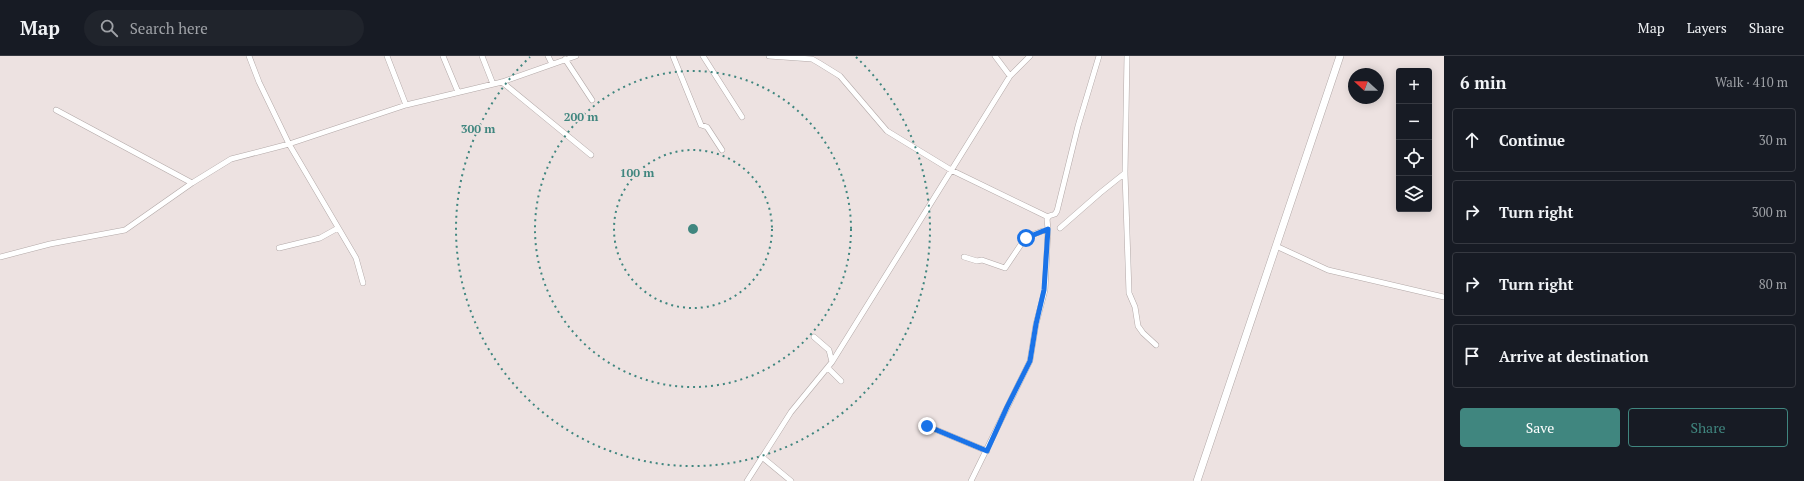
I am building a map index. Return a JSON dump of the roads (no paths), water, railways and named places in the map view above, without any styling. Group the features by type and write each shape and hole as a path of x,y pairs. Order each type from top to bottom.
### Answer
{"main road":[{"path":"1197,481 1340,56"}],"street":[{"path":"249,56 259,82 289,144 356,258 363,283"},
{"path":"387,56 406,105"},
{"path":"443,56 458,92"},
{"path":"482,56 493,84"},
{"path":"548,56 552,64"},
{"path":"0,257 50,244 125,230 192,183 231,159 289,144 406,105 502,82 576,56"},
{"path":"673,56 701,125 707,127 722,150"},
{"path":"703,56 742,117"},
{"path":"769,56 812,58 840,76 887,131 951,170 1048,217 1056,214 1057,211 1078,126 1099,56"},
{"path":"995,56 1010,76"},
{"path":"747,481 791,412 832,362 1010,76 1030,56"},
{"path":"1127,56 1125,173 1129,293 1136,307 1138,326 1156,345"},
{"path":"565,59 592,100"},
{"path":"502,82 591,155"},
{"path":"56,110 192,183"},
{"path":"1060,228 1100,192 1125,173"},
{"path":"971,481 1030,361 1036,324 1044,290 1048,217"},
{"path":"279,248 320,238 338,228"},
{"path":"964,257 977,261 982,260 1005,268 1026,238 1048,229"},
{"path":"1276,246 1328,270 1444,297"},
{"path":"814,337 829,350 832,362"},
{"path":"828,368 841,381"},
{"path":"927,426 987,451"},
{"path":"762,457 791,481"}]}
